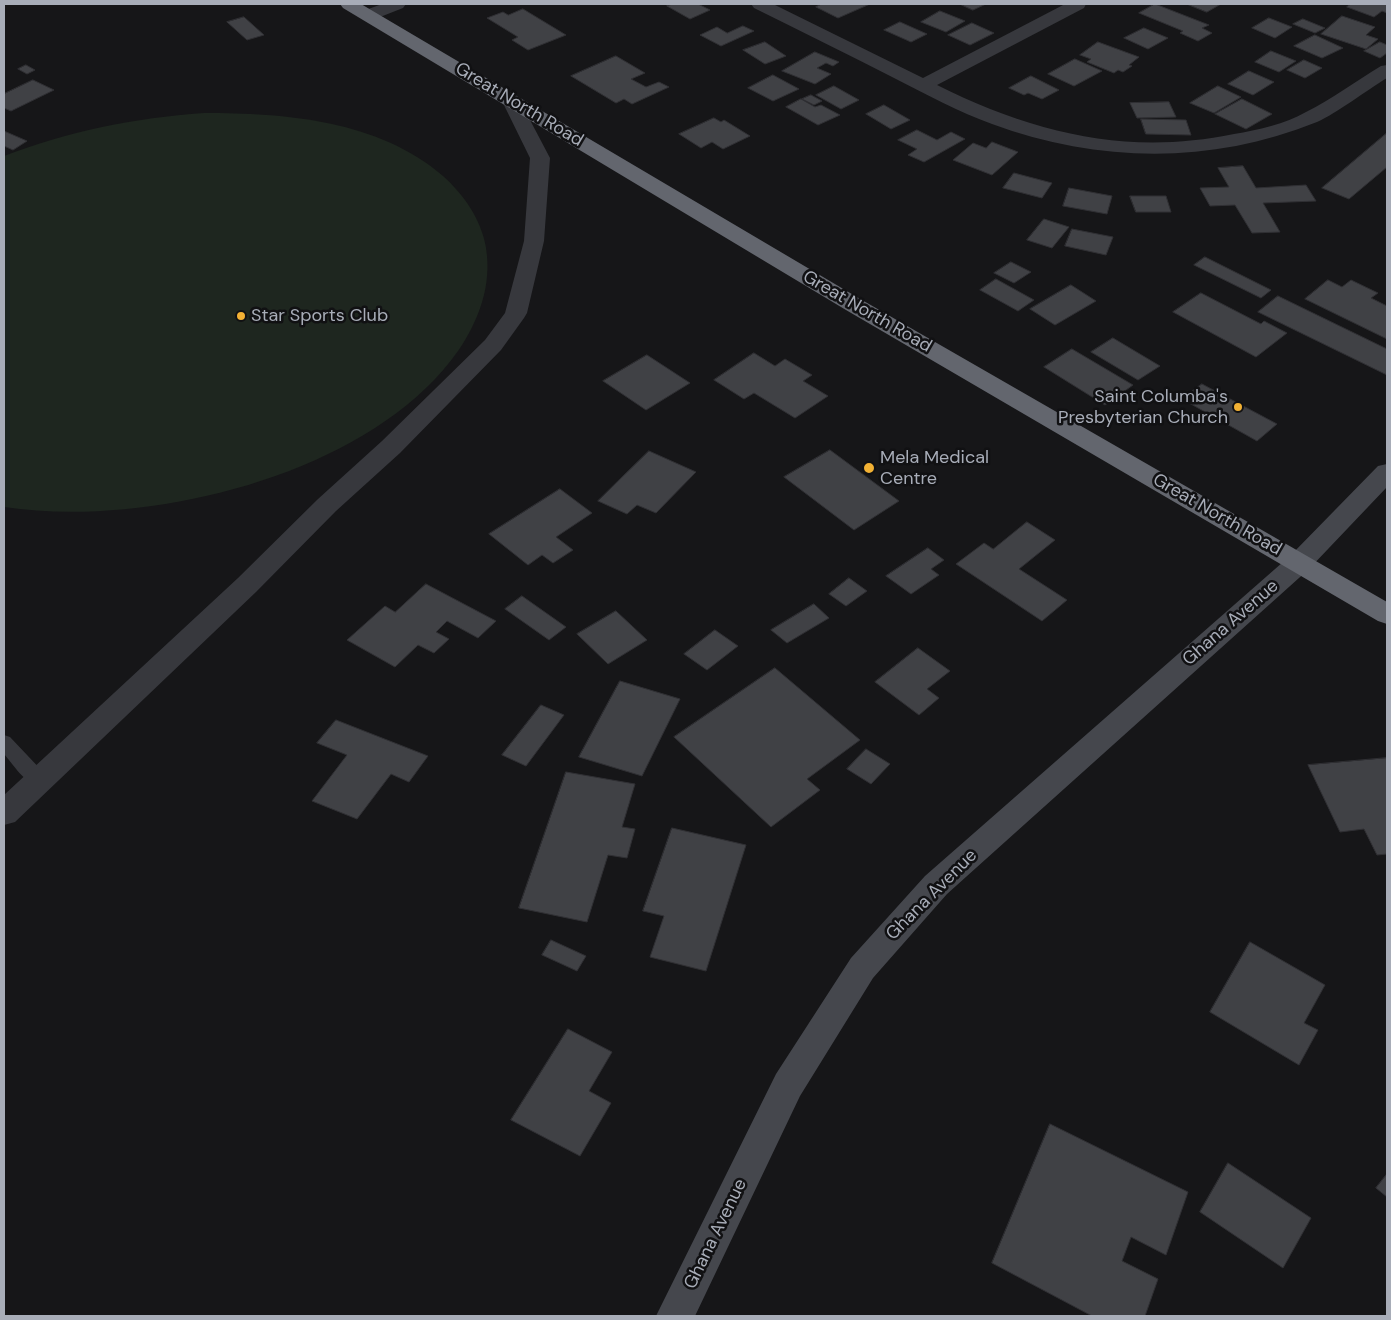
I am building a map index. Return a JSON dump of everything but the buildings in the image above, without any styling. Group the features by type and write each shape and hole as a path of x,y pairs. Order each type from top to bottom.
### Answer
{"highway":[{"name":"Great North Road","path":"349,4 511,102 651,182 863,310 1387,614"}],"main road":[{"name":"Ghana Avenue","path":"675,1316 788,1085 862,968 936,885 1300,562 1387,472"}],"street":[{"path":"369,15 397,4"},
{"path":"760,4 962,105 998,120 1049,136 1086,144 1166,149 1206,146 1260,135 1312,117 1387,70"},
{"path":"924,85 1078,4"},
{"path":"4,813 38,779 247,585 327,505 391,447 493,345 505,329 516,313 534,241 540,158 524,131 511,102"}],"lane":[{"path":"4,742 38,779"}],"shaded area":[{"name":"Star Sports Club","path":"204,113 235,113 298,118 360,131 390,143 417,157 443,176 465,199 476,217 484,237 487,275 482,302 472,327 458,351 419,394 370,431 314,461 252,484 188,500 123,509 61,512 4,507 4,156 53,139 102,127 152,118"}],"place":[{"name":"Star Sports Club","path":"241,316"},
{"name":"Saint Columba's Presbyterian Church","path":"1238,407"},
{"name":"Mela Medical Centre","path":"869,468"}]}
